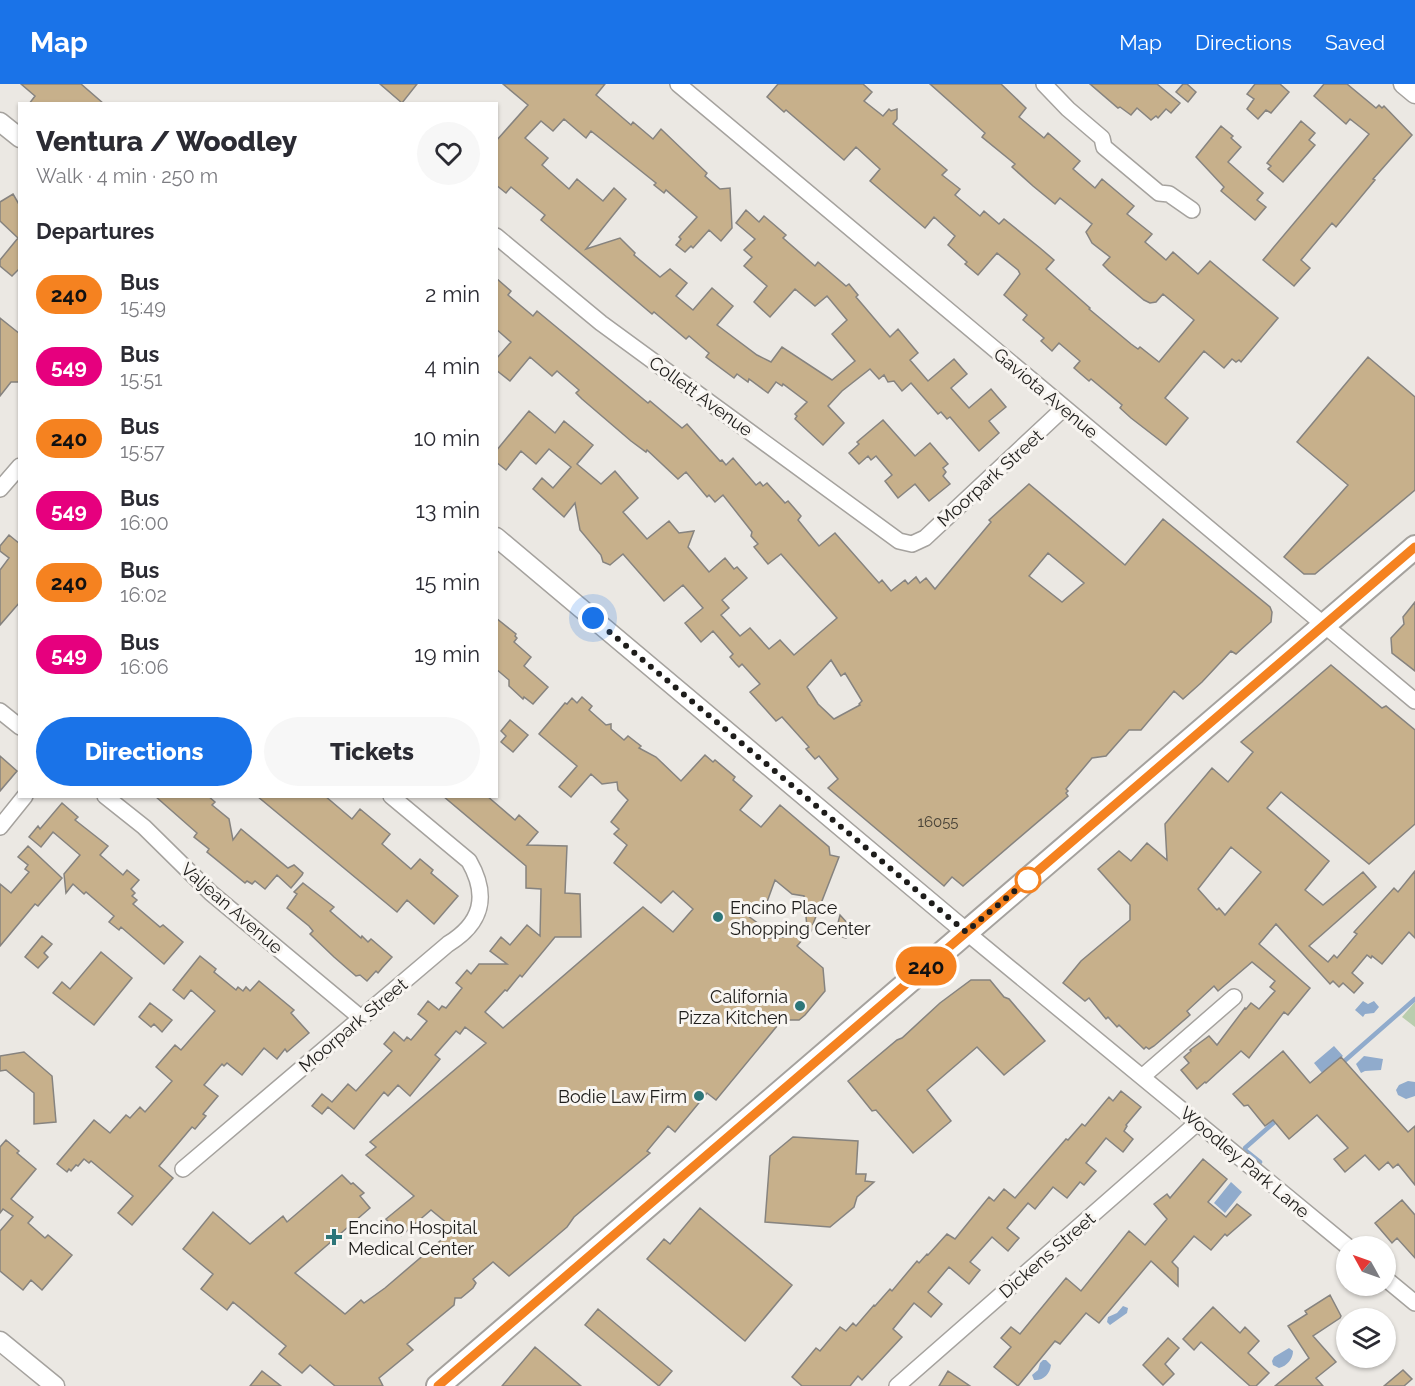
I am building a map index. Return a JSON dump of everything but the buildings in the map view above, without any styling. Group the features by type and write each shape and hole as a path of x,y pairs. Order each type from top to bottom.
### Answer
{"main road":[{"path":"438,1386 1415,547"}],"street":[{"name":"Gaviota Avenue","path":"678,84 1415,701"},
{"path":"1044,84 1068,109 1102,138 1104,147 1159,193 1169,194 1192,210"},
{"path":"1403,84 1415,94"},
{"path":"0,122 18,136"},
{"name":"Collett Avenue","path":"498,238 601,323 899,541 912,544"},
{"name":"Moorpark Street","path":"912,544 925,538 1064,408"},
{"path":"0,489 18,468"},
{"path":"498,539 966,932"},
{"path":"0,711 18,725"},
{"path":"0,827 24,798"},
{"name":"Valjean Avenue","path":"108,798 144,827 211,893 361,1018"},
{"name":"Moorpark Street","path":"183,1169 448,944 462,936 475,920 481,897 475,872 469,861 393,798"},
{"name":"Woodley Park Lane","path":"966,932 1336,1237"},
{"path":"1143,1077 1157,1062 1234,997"},
{"name":"Dickens Street","path":"897,1386 1197,1123"},
{"path":"1396,1287 1415,1303"},
{"path":"0,1341 55,1386"}],"green space":[{"path":"1415,1002 1415,1027 1402,1017"}],"water":[{"path":"1363,1001 1368,1004 1374,1001 1379,1007 1374,1013 1365,1014 1363,1017 1355,1010"},
{"path":"1334,1046 1343,1056 1322,1073 1314,1063"},
{"path":"1364,1056 1383,1059 1381,1070 1361,1073 1356,1064"},
{"path":"1408,1081 1415,1082 1415,1096 1406,1099 1398,1095 1396,1090 1399,1085"},
{"path":"1231,1182 1242,1192 1225,1213 1214,1203"},
{"path":"1123,1306 1128,1308 1127,1313 1110,1325 1107,1322 1108,1317 1117,1313"},
{"path":"1289,1348 1293,1351 1289,1362 1279,1368 1273,1365 1274,1357"},
{"path":"1043,1360 1051,1365 1049,1371 1043,1378 1034,1380 1032,1375 1038,1370"}],"waterway":[{"path":"1341,1064 1415,999"},
{"path":"1260,1162 1245,1148 1278,1119"}],"bus line":[{"name":"240","path":"438,1386 1415,547"}],"place":[{"name":"Encino Place Shopping Center","path":"718,917"},
{"name":"California Pizza Kitchen","path":"800,1006"},
{"name":"Bodie Law Firm","path":"699,1096"},
{"name":"Encino Hospital Medical Center","path":"334,1237"}],"route":[{"path":"593,618 966,932 1030,878 1028,880"}]}
